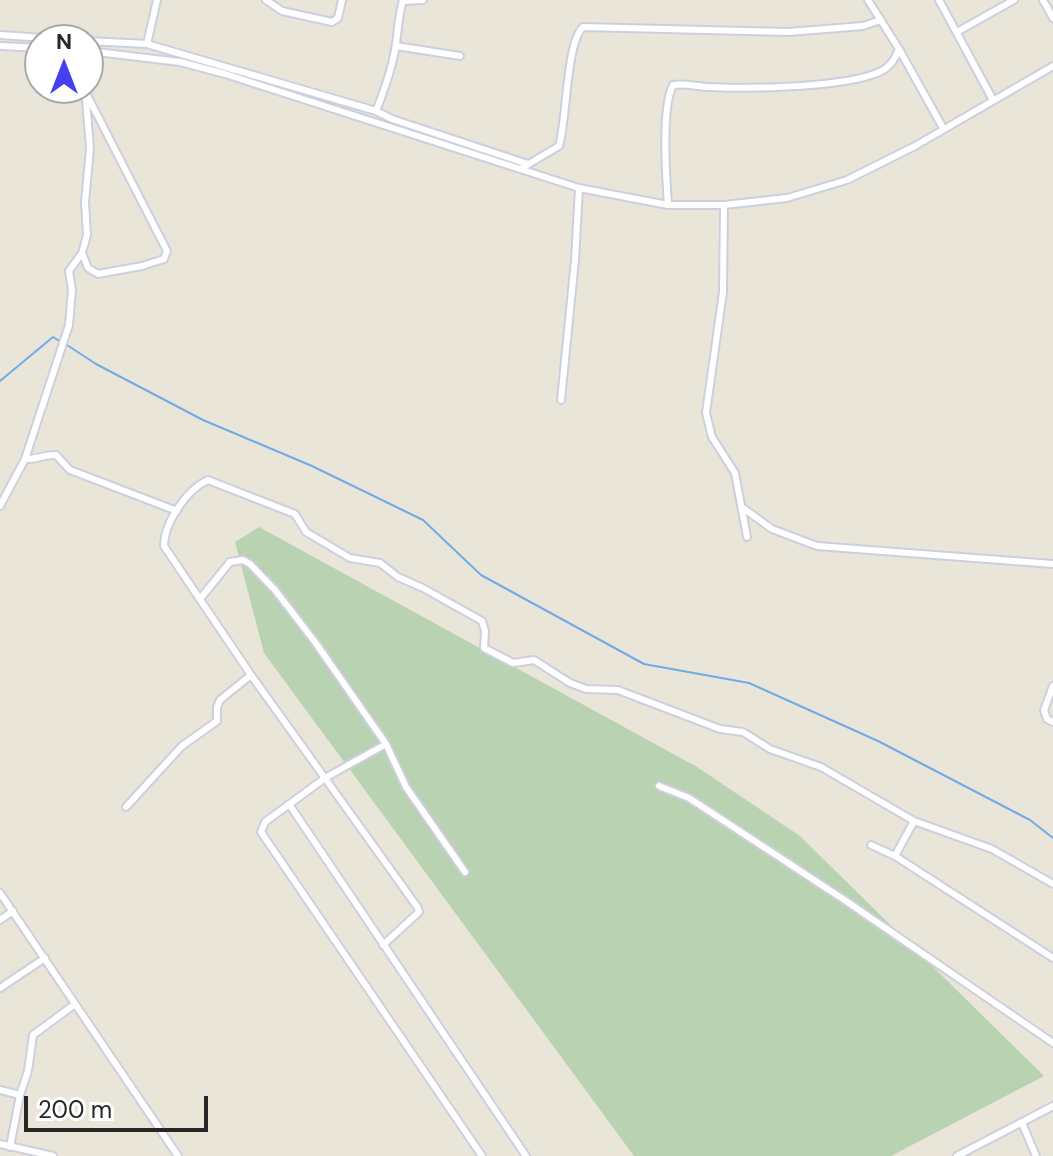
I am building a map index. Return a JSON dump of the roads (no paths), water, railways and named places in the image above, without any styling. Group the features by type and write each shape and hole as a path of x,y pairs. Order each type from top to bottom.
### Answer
{"street":[{"path":"147,44 157,0"},
{"path":"266,0 282,11 332,22 338,18 342,0"},
{"path":"376,111 389,79 403,0 423,0"},
{"path":"868,0 943,128"},
{"path":"939,0 993,100"},
{"path":"957,32 1014,0"},
{"path":"1043,0 1053,18"},
{"path":"104,53 180,62 225,74 525,166 560,143 571,60 583,27 788,32 845,28 881,20"},
{"path":"0,35 24,37"},
{"path":"104,42 147,44 376,111 579,188 668,205 763,202 819,191 884,163 1053,66"},
{"path":"0,46 24,47"},
{"path":"396,46 460,56"},
{"path":"668,205 667,119 673,85 712,87 832,83 867,77 886,68 896,58 899,49"},
{"path":"0,506 25,459 71,313 69,271 82,253 87,235 85,202 90,148 87,104"},
{"path":"82,253 88,268 98,274 152,263 164,259 167,251 93,104"},
{"path":"561,400 579,188"},
{"path":"724,205 723,292 706,413 712,437 735,473 747,537"},
{"path":"25,459 56,455 70,470 177,511"},
{"path":"383,945 419,912 418,908 251,675 164,546 177,511 201,483 208,480 295,514 306,532 350,558 380,563 398,577 482,621 484,648 507,661 534,660 570,683 586,689 618,690 720,729 743,732 770,749 821,767 914,821 992,849 1053,884"},
{"path":"742,507 772,529 817,546 1053,564"},
{"path":"200,599 230,562 243,560 250,564 275,590 315,642 386,744 406,787 465,872"},
{"path":"126,807 182,746 217,721 220,700 251,675"},
{"path":"1053,686 1044,710 1047,719 1053,722"},
{"path":"386,744 325,778 265,822 261,832 482,1156"},
{"path":"659,786 689,798 1053,1043"},
{"path":"289,804 526,1156"},
{"path":"895,856 914,821"},
{"path":"871,845 895,856 1053,958"},
{"path":"0,893 178,1156"},
{"path":"0,920 13,911"},
{"path":"0,988 45,958"},
{"path":"10,1147 33,1035 75,1004"},
{"path":"0,1090 20,1095"},
{"path":"957,1156 1053,1106"},
{"path":"1022,1123 1036,1156"},
{"path":"0,1144 53,1156"}],"waterway":[{"path":"0,381 53,337 61,342"},
{"path":"67,345 96,364 203,420 312,466 423,520 481,575 644,664 749,683 878,741 1030,820 1053,838"}]}
